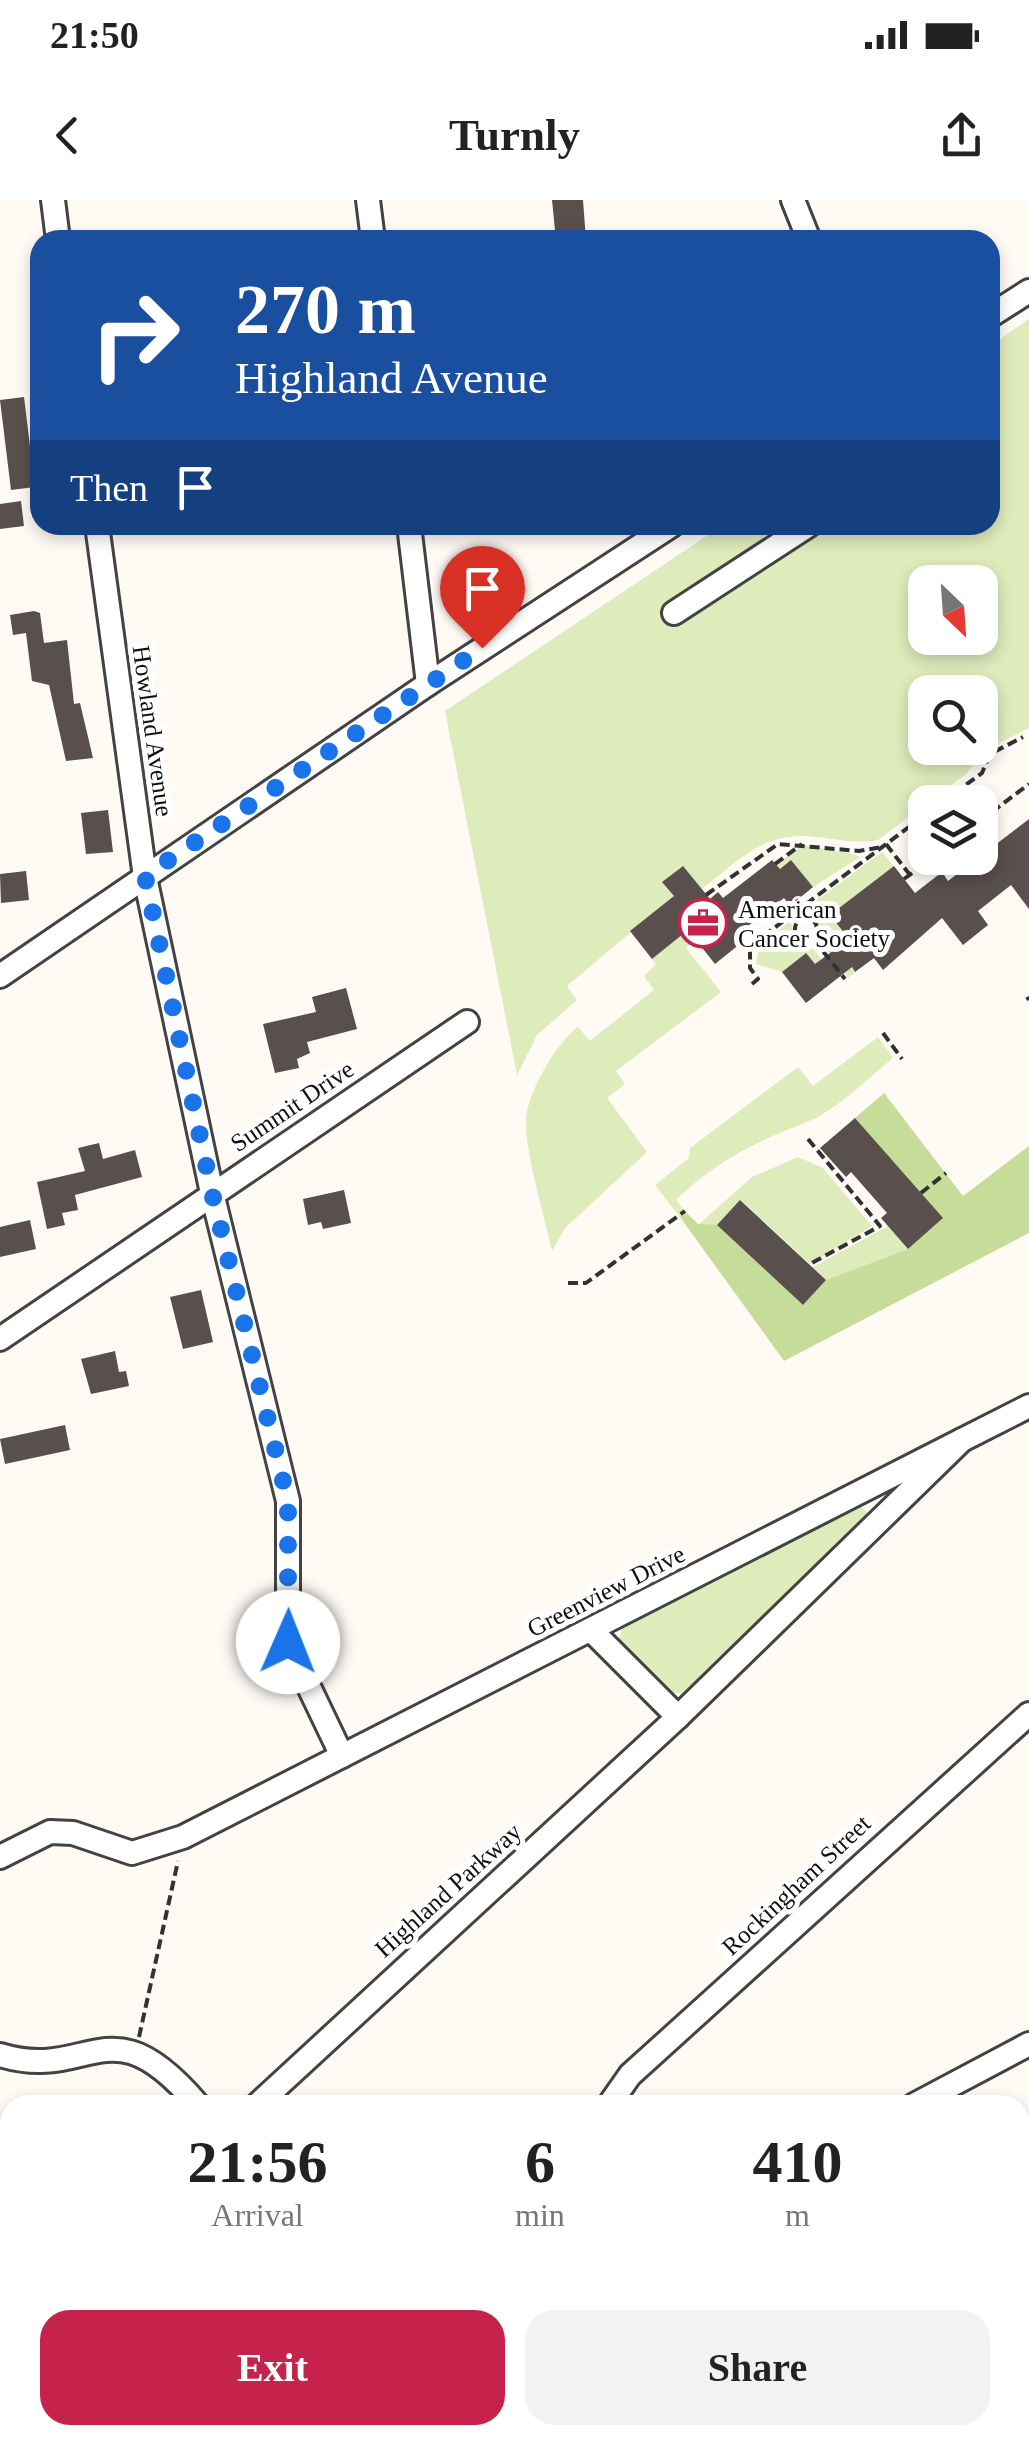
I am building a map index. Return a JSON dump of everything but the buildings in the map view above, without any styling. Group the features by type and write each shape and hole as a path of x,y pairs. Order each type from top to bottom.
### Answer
{"street":[{"path":"53,200 57,230"},
{"path":"368,200 372,230"},
{"path":"793,200 805,230"},
{"path":"1000,309 1029,290"},
{"name":"Howland Avenue","path":"98,535 145,876 212,1193 288,1501 288,1642 342,1756"},
{"path":"409,535 428,684"},
{"path":"0,976 428,684 657,535"},
{"path":"674,613 794,535"},
{"name":"Summit Drive","path":"0,1339 466,1022"},
{"name":"Highland Parkway","path":"268,2095 678,1717 962,1440 1029,1406"},
{"name":"Greenview Drive","path":"183,1837 962,1440"},
{"path":"591,1630 678,1717"},
{"name":"Rockingham Street","path":"616,2095 630,2075 1029,1714"},
{"path":"0,1857 50,1832 73,1833 132,1853 183,1837"},
{"path":"933,2095 1029,2044"},
{"path":"0,2055 26,2060 111,2048 136,2051 168,2072 189,2095"}],"path":[{"path":"965,785 982,773 990,754 1023,737"},
{"path":"998,807 1029,784"},
{"path":"752,984 758,979 750,968 750,946 908,828"},
{"path":"706,895 778,844 846,851 884,846"},
{"path":"775,864 802,844"},
{"path":"884,846 907,877 910,875"},
{"path":"794,913 799,920 797,936 813,938 845,980"},
{"path":"799,920 814,920 817,927 813,938"},
{"path":"883,1033 902,1060"},
{"path":"808,1140 880,1226 810,1264"},
{"path":"921,1193 946,1173"},
{"path":"568,1283 586,1283 685,1211"},
{"path":"136,2051 183,1837"}],"green space":[{"path":"1029,319 1029,728 998,744 998,675 908,675 908,765 973,765 965,775 952,785 908,785 908,818 878,840 781,838 740,858 702,889 682,866 663,882 674,896 567,986 577,1000 537,1035 517,1075 445,711 708,535 1000,535 1000,339"},
{"path":"803,845 860,857 813,887 791,860 779,869 776,865"},
{"path":"882,852 894,866 831,915 849,939 837,948 855,972 848,978 819,939 818,921 801,912"},
{"path":"790,921 797,941 809,942 823,962 817,967 805,953 782,972 756,964 759,947"},
{"path":"688,930 696,939 686,948 721,992 616,1071 625,1084 607,1098 647,1152 565,1228 552,1251 527,1134 528,1109 537,1083 569,1034 578,1027 590,1041 654,990 644,976 656,964 652,959"},
{"path":"878,1037 893,1058 830,1110 753,1145 706,1174 676,1200 687,1213 680,1217 655,1185 689,1158 690,1148 798,1067 813,1086"},
{"path":"884,1093 963,1196 1029,1146 1029,1233 784,1361 680,1217 687,1213 698,1224 717,1225 803,1305 826,1280 908,1249 942,1219 855,1118"},
{"path":"798,1157 823,1168 872,1226 810,1264 741,1200 717,1225 698,1225 752,1177"},
{"path":"888,1226 908,1249 826,1280 813,1267"},
{"path":"858,1502 867,1513 860,1524 681,1694 659,1690 619,1641 623,1623"}],"place":[{"name":"American Cancer Society","path":"703,923"}],"route":[{"path":"288,1642 288,1501 212,1193 145,876 482,648"}]}
